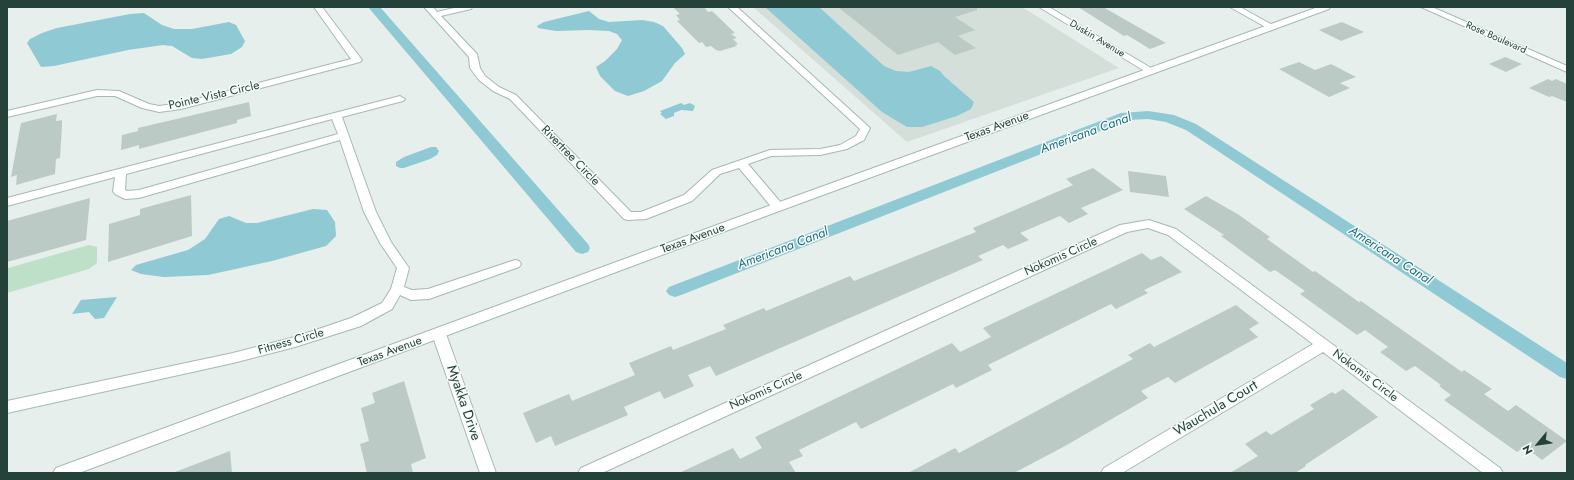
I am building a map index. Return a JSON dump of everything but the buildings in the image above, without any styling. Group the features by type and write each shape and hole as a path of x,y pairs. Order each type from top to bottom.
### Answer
{"street":[{"name":"Pointe Vista Circle","path":"7,114 97,93 116,93 146,106 159,109 181,106 357,60 318,7"},
{"name":"Rivertree Circle","path":"428,7 474,56 475,68 482,78 496,89 513,97 628,216 642,216 688,198 716,172 770,153 820,152 843,147 860,138 865,128 732,7"},
{"path":"436,15 468,7"},
{"name":"Duskin Avenue","path":"1043,7 1151,71"},
{"path":"1234,7 1272,27"},
{"name":"Texas Avenue","path":"61,473 778,207 1326,7"},
{"name":"Rose Boulevard","path":"1426,7 1567,68"},
{"path":"7,202 400,98"},
{"name":"Fitness Circle","path":"7,407 225,360 295,342 356,322 387,306 398,289 403,268 386,242 370,212 336,115"},
{"path":"121,172 119,191 125,195 139,194 343,136"},
{"path":"741,163 778,207"},
{"name":"Nokomis Circle","path":"586,473 1124,228 1150,224 1172,232 1496,473"},
{"path":"398,289 410,295 429,294 515,264"},
{"name":"Myakka Drive","path":"439,334 488,473"},
{"name":"Wauchula Court","path":"1109,473 1323,345"}],"shaded area":[{"path":"753,7 1022,7 1119,68 907,142"}],"green space":[{"path":"89,245 97,247 97,263 89,269 7,293 8,268"}],"water":[{"path":"765,7 819,7 884,66 896,71 909,72 931,66 940,71 974,102 971,109 957,116 922,127 907,127 882,112"},
{"path":"589,11 599,19 609,22 642,20 654,22 663,26 682,48 685,54 675,63 662,81 644,91 628,96 615,91 600,76 596,67 605,61 617,49 622,40 617,34 609,31 589,30 556,31 538,28 537,26 544,22"},
{"path":"144,13 162,25 174,29 192,29 229,22 236,25 245,41 242,47 231,54 202,59 192,58 172,46 163,45 128,50 54,66 41,67 27,43 30,39 42,33 57,28 130,14"},
{"path":"681,103 684,105 690,103 695,106 693,111 681,110 674,113 674,116 666,119 660,114 662,113 660,111"},
{"path":"431,147 436,147 439,151 437,155 430,159 404,168 396,166 396,162 404,157"},
{"path":"313,209 327,210 335,222 336,236 326,246 272,261 208,275 164,277 141,274 131,270 136,265 188,250 205,239 219,219 229,216 246,223 257,223"},
{"path":"117,297 104,318 95,319 89,312 72,314 81,300"}],"waterway":[{"path":"374,7 582,248"},
{"name":"Americana Canal","path":"675,291 1126,116 1148,115 1169,118 1191,127 1567,372"}]}
